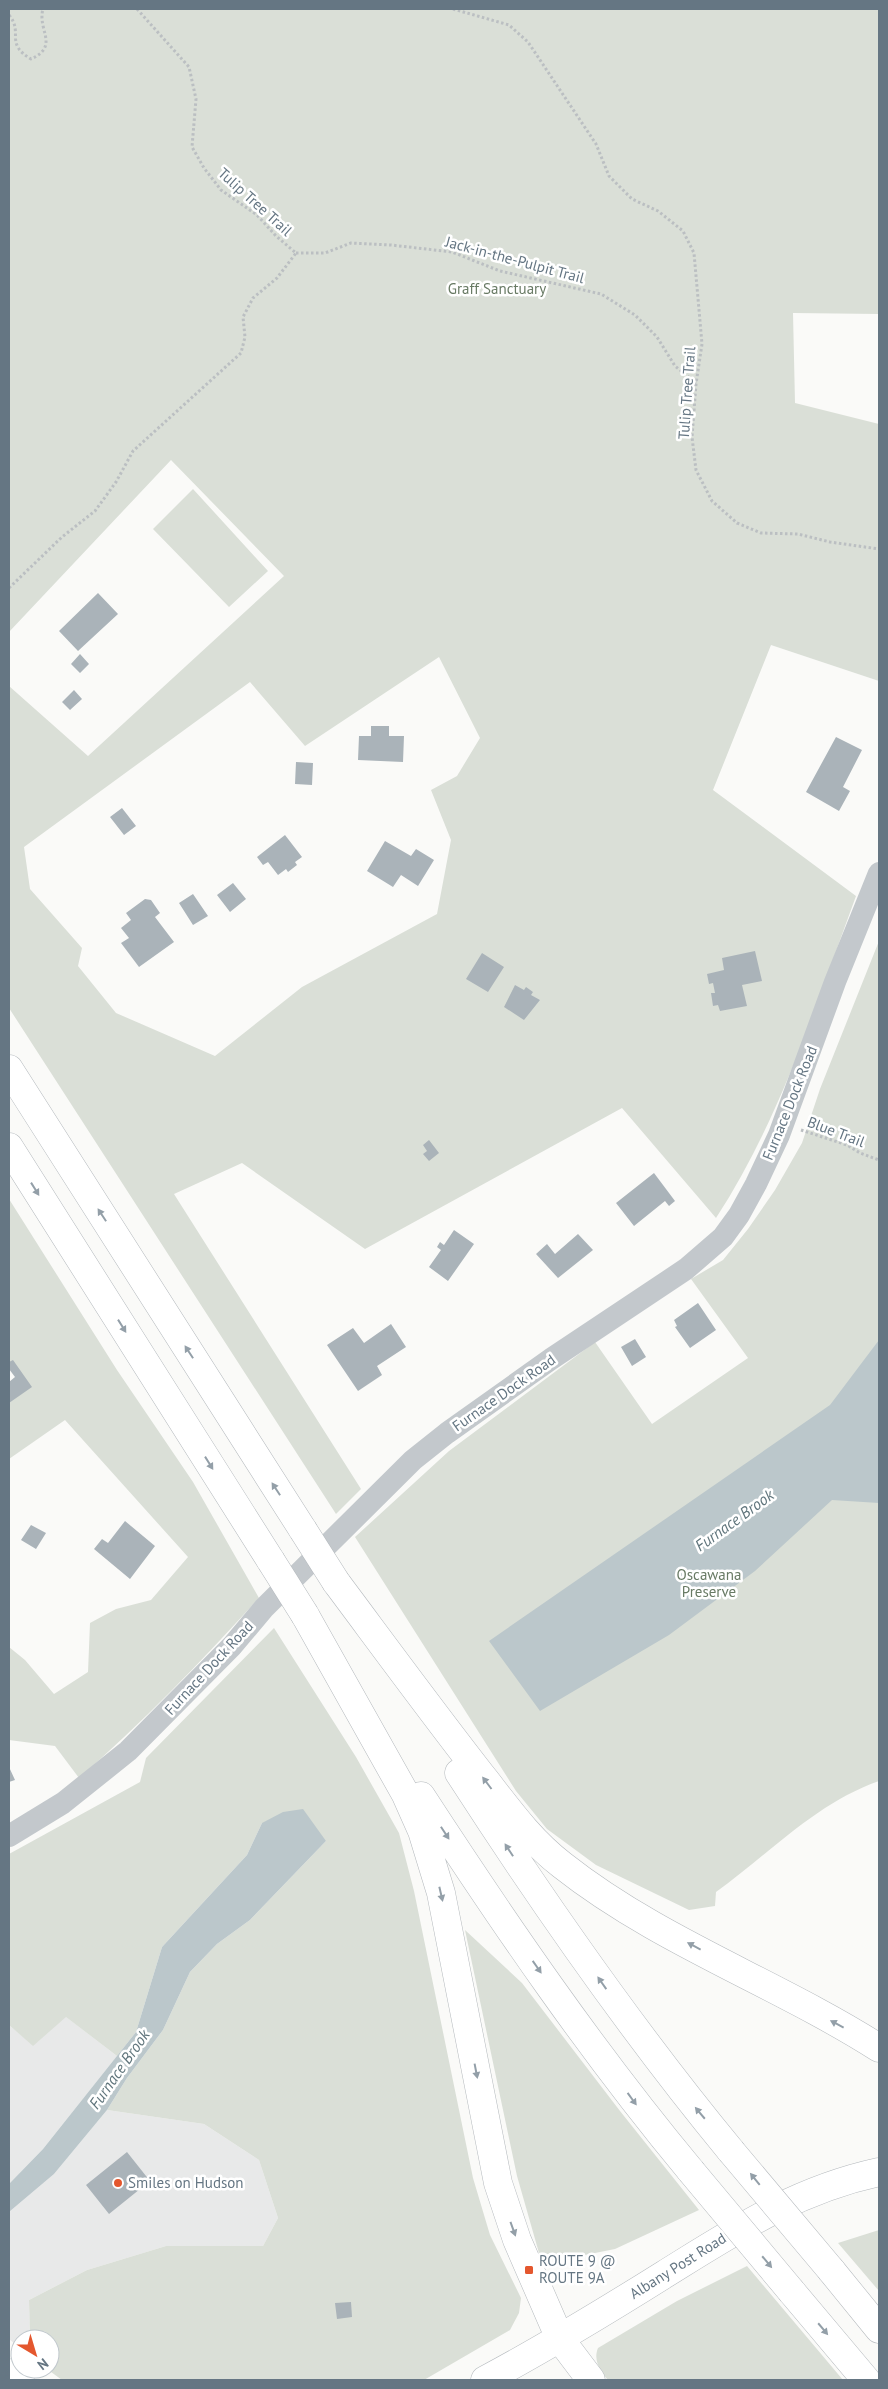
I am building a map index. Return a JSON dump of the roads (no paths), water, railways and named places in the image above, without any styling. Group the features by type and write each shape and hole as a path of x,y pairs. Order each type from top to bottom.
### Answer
{"main road":[{"path":"9,1069 336,1582 512,1854 569,1937 673,2080 879,2329"},
{"path":"9,1148 432,1814 533,1962 638,2107 866,2380"},
{"path":"336,1582 514,1818 549,1854 576,1876 637,1915 879,2048"},
{"path":"305,1615 406,1795 422,1831 441,1893 498,2182 517,2240 560,2339 591,2380"},
{"name":"Albany Post Road","path":"487,2380 560,2339 769,2211 813,2191 879,2172"},
{"path":"9,2373 20,2380"}],"street":[{"name":"Furnace Dock Road","path":"9,1836 63,1803 128,1752 197,1683 264,1608 413,1460 454,1428 550,1360 680,1274 714,1247 739,1215 784,1124 835,982 879,872"}],"water":[{"name":"Furnace Brook","path":"879,1340 879,1503 832,1500 755,1571 669,1635 540,1711 489,1641 830,1405"},
{"name":"Furnace Brook","path":"303,1809 326,1841 250,1920 217,1944 190,1972 163,2030 127,2078 107,2110 54,2174 9,2212 9,2184 43,2149 136,2032 162,1947 247,1855 262,1823 283,1812"}],"place":[{"name":"Smiles on Hudson","path":"118,2183"},
{"name":"ROUTE 9 @ ROUTE 9A","path":"529,2270"}],"park label":[{"name":"Graff Sanctuary","path":"497,289"},
{"name":"Oscawana Preserve","path":"709,1584"}]}
